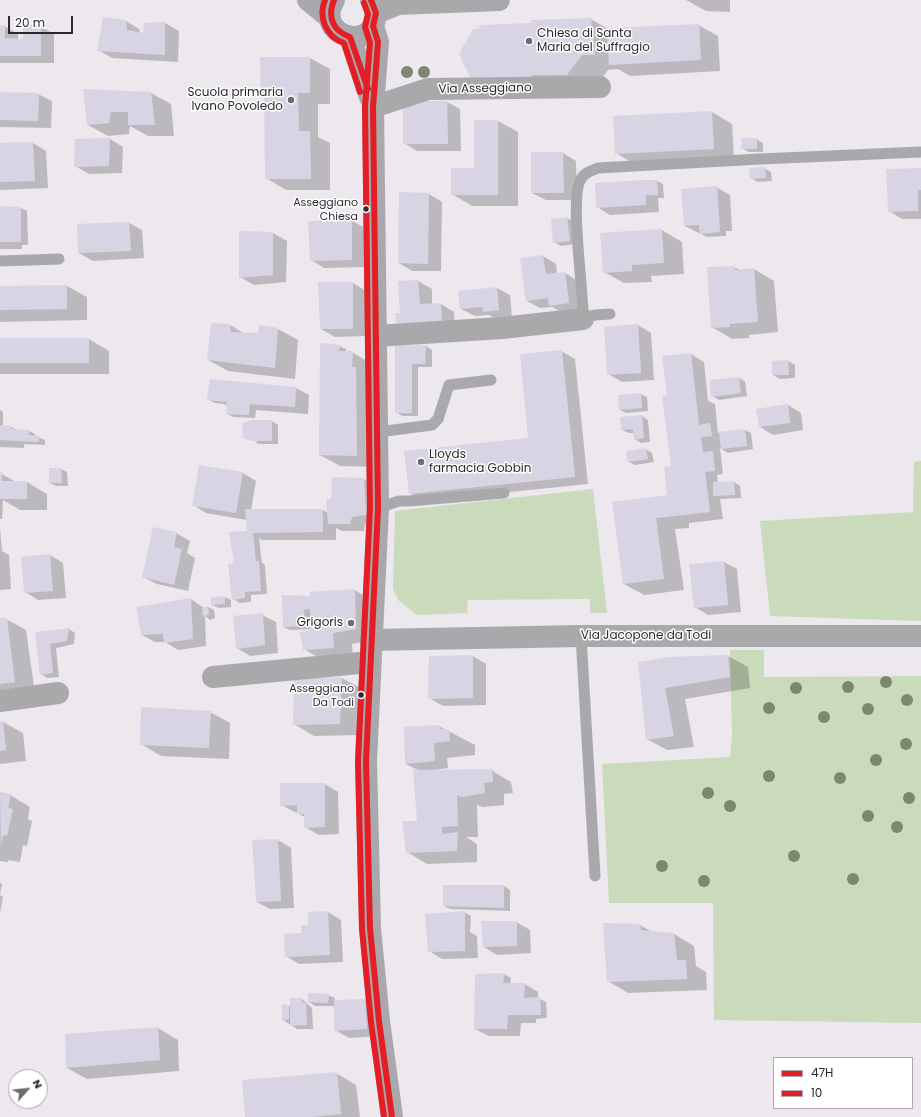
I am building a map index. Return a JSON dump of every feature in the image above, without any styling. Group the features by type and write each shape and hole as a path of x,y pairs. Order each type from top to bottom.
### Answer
{"street":[{"path":"308,0 332,9 333,26 340,33 350,37 362,35 373,13 398,4 500,0"},
{"path":"373,13 378,42 373,107 378,508 370,640 366,761 370,928 392,1117"},
{"path":"350,37 373,107"},
{"name":"Via Asseggiano","path":"373,107 428,90 600,87"},
{"path":"376,336 502,328 583,319"},
{"name":"Via Jacopone da Todi","path":"370,640 581,636 921,636"},
{"path":"213,676 370,662"},
{"path":"0,701 58,693"}],"lane":[{"path":"610,314 595,315 583,319 584,298 575,205 580,179 588,172 598,168 760,158 921,152"},
{"path":"0,261 59,259"},
{"path":"378,432 432,426 438,419 449,385 491,380"},
{"path":"378,508 399,501 504,493"},
{"path":"581,636 595,876"}],"green space":[{"path":"921,461 921,621 770,616 760,521 913,512 914,462"},
{"path":"593,489 607,613 590,613 590,599 468,600 467,613 417,615 399,601 393,589 395,511"},
{"path":"730,650 764,650 764,677 921,676 921,1023 714,1020 713,903 609,903 602,764 730,757 732,736"}],"building":[{"path":"103,17 126,20 127,30 143,33 144,23 165,22 165,55 97,51"},
{"name":"Chiesa di Santa Maria del Suffragio","path":"591,18 595,55 582,55 567,75 532,75 530,80 471,79 459,54 473,29 478,29 481,25 531,23 531,20"},
{"path":"699,24 701,60 609,65 607,28"},
{"path":"0,25 5,25 5,38 23,39 23,25 41,25 41,56 0,56"},
{"path":"260,57 310,57 310,93 298,93 299,131 310,131 311,179 265,179 264,93 261,93"},
{"path":"83,89 151,92 155,125 128,125 128,112 111,112 109,123 87,125"},
{"path":"0,92 39,93 38,121 0,120"},
{"path":"403,101 447,101 448,144 403,144"},
{"path":"712,111 714,149 615,154 613,116"},
{"path":"474,120 498,120 498,195 451,195 451,168 474,168"},
{"path":"110,138 109,166 74,167 75,139"},
{"path":"742,138 757,138 757,149 741,149"},
{"path":"33,142 35,181 0,182 0,143"},
{"path":"531,152 563,152 564,193 531,193"},
{"path":"765,167 766,178 750,179 749,168"},
{"path":"921,168 921,190 918,190 918,211 888,212 886,169"},
{"path":"657,180 658,195 646,195 646,205 596,208 595,183"},
{"path":"717,186 720,232 700,234 699,225 684,226 681,189"},
{"path":"399,192 429,193 428,264 398,263"},
{"path":"0,206 21,207 21,242 0,242"},
{"path":"567,217 570,241 553,243 551,219"},
{"path":"352,219 352,260 310,261 308,221"},
{"path":"129,222 131,251 78,253 77,224"},
{"path":"662,229 664,263 632,265 632,271 603,273 600,233"},
{"path":"239,231 273,232 273,275 239,278"},
{"path":"543,255 546,274 565,272 569,303 549,306 548,298 526,301 520,258"},
{"path":"735,266 735,270 754,268 758,322 730,324 730,327 711,328 707,267"},
{"path":"418,280 420,304 441,303 442,324 396,327 395,313 400,313 398,281"},
{"path":"318,282 353,282 353,329 320,329"},
{"path":"67,285 67,309 0,310 0,286"},
{"path":"497,287 499,310 483,312 482,307 460,309 458,291"},
{"path":"211,323 230,324 231,332 258,333 259,325 278,328 275,368 207,360"},
{"path":"638,324 641,373 607,375 604,327"},
{"path":"0,338 89,338 89,363 0,363"},
{"path":"320,343 340,345 339,351 353,351 352,367 356,367 357,456 319,455"},
{"path":"426,345 425,364 412,364 412,413 395,413 395,346"},
{"path":"562,350 575,477 409,494 404,451 528,438 520,354"},
{"path":"691,353 699,425 710,423 712,436 701,437 703,452 713,451 715,471 705,472 710,512 656,518 664,579 623,584 612,502 667,495 664,467 671,466 662,396 667,395 662,356"},
{"path":"788,360 789,375 772,375 772,361"},
{"path":"739,377 741,393 711,397 710,380"},
{"path":"210,379 296,387 295,407 250,404 249,415 226,414 227,402 207,400"},
{"path":"641,393 642,408 619,410 618,395"},
{"path":"788,404 790,423 759,427 756,409"},
{"path":"642,415 644,438 634,440 633,429 621,430 620,417"},
{"path":"252,420 272,420 272,441 252,441 243,438 242,423"},
{"path":"0,425 11,426 11,429 29,430 29,435 39,436 39,442 0,440"},
{"path":"745,429 747,446 721,449 719,432"},
{"path":"646,448 648,459 628,462 626,451"},
{"path":"199,465 243,472 236,513 192,506"},
{"path":"49,468 61,468 62,483 49,483"},
{"path":"0,472 2,472 2,481 27,481 27,499 0,499"},
{"path":"332,477 364,478 366,515 352,517 350,524 328,524 326,501 327,499 331,499"},
{"path":"734,481 735,495 713,496 713,482"},
{"path":"245,509 323,509 323,532 253,533 256,561 259,561 261,591 245,592 245,598 232,600 228,564 234,563 229,532 247,531"},
{"path":"153,527 177,532 174,547 182,549 174,585 142,577"},
{"path":"50,554 53,591 24,593 21,557"},
{"path":"724,561 728,605 694,608 689,564"},
{"path":"355,589 356,629 333,633 334,648 303,650 300,632 311,630 310,609 304,610 305,626 283,627 282,595 310,596 310,592"},
{"path":"225,596 225,604 211,605 211,597"},
{"path":"191,598 193,639 164,643 163,634 141,635 136,607"},
{"path":"208,606 209,614 203,617 202,608"},
{"path":"263,613 265,645 236,649 233,616"},
{"path":"0,618 7,618 15,682 0,684"},
{"path":"69,628 67,641 50,644 53,673 40,675 35,632"},
{"path":"473,655 473,698 428,699 429,656"},
{"path":"728,655 730,677 665,688 674,736 646,740 638,662 669,657"},
{"path":"342,677 340,724 293,725 294,678"},
{"path":"141,707 211,711 209,748 140,745"},
{"path":"0,721 3,721 6,750 0,751"},
{"path":"439,725 440,729 449,729 450,741 434,743 435,761 405,764 404,727"},
{"path":"492,769 493,782 484,783 485,793 462,797 457,795 458,826 442,827 442,834 458,832 457,851 406,853 402,821 417,821 413,770"},
{"path":"280,783 325,783 325,827 304,828 304,814 297,814 297,805 280,806"},
{"path":"0,792 11,794 8,808 13,809 7,836 3,835 1,847"},
{"path":"278,839 281,901 256,902 252,840"},
{"path":"443,885 504,885 504,908 443,906"},
{"path":"328,911 330,955 285,957 284,934 302,933 301,925 308,925 308,912"},
{"path":"465,911 465,951 428,952 425,914"},
{"path":"481,921 517,921 517,946 483,947"},
{"path":"603,923 640,924 641,930 674,933 677,960 686,960 687,979 607,982"},
{"path":"505,973 503,983 525,983 524,998 540,997 541,1015 508,1015 507,1029 474,1029 475,974"},
{"path":"308,993 329,994 328,1003 308,1002"},
{"path":"290,998 301,998 303,1003 306,1003 307,1025 290,1026"},
{"path":"365,999 367,1029 334,1031 334,1000"},
{"path":"282,1004 289,1005 289,1019 282,1021"},
{"path":"158,1027 160,1060 66,1068 65,1034"},
{"path":"337,1072 341,1114 311,1117 245,1117 242,1080"}],"transit line":[{"name":"10","path":"325,0 322,13 325,26 332,36 344,43 360,92"},
{"name":"47H","path":"334,0 331,12 333,23 339,31 350,37 368,89"},
{"name":"47H","path":"371,0 376,13 373,26 378,42 373,107 378,508 366,761 370,928 379,1021 392,1117"},
{"name":"10","path":"364,3 368,14 365,27 370,43 365,107 370,508 358,761 362,929 371,1022 384,1117"}],"place":[{"name":"Chiesa di Santa Maria del Suffragio","path":"529,41"},
{"name":"Scuola primaria Ivano Povoledo","path":"291,100"},
{"name":"Asseggiano Chiesa","path":"366,209"},
{"name":"Lloyds farmacia Gobbin","path":"421,462"},
{"name":"Grigoris","path":"351,623"},
{"name":"Asseggiano Da Todi","path":"361,695"}]}
